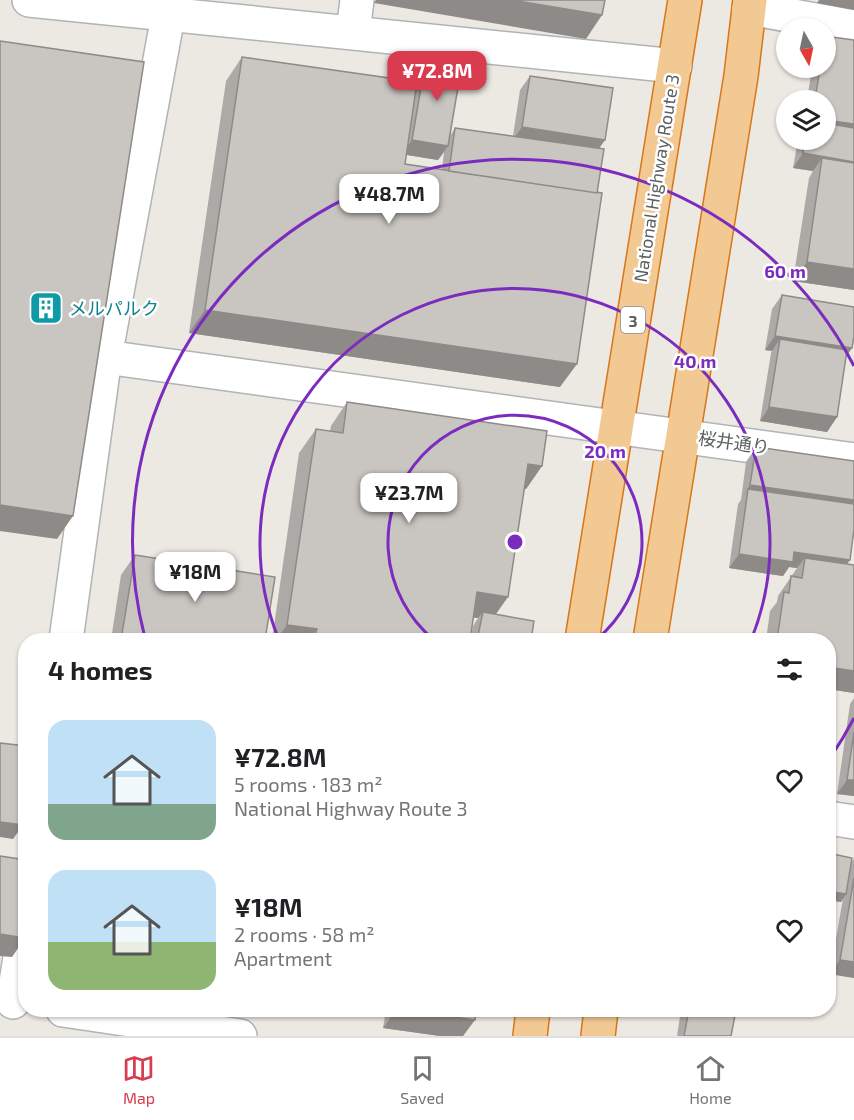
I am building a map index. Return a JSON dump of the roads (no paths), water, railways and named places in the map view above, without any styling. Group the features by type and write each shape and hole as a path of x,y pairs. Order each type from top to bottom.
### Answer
{"highway":[{"name":"National Highway Route 3","path":"583,633 685,0"},
{"path":"651,633 741,76 750,4"},
{"path":"530,1036 532,1017"},
{"path":"598,1036 600,1017"}],"street":[{"path":"29,0 170,6 353,32 675,66"},
{"path":"353,32 357,0"},
{"path":"750,4 854,27"},
{"path":"67,633 105,357 170,6"},
{"name":"桜井通り","path":"105,357 854,460"},
{"path":"836,819 854,822"},
{"path":"13,1002 18,970"},
{"path":"111,1017 240,1036"}],"place":[{"name":"メルパルク","path":"46,308"}]}
